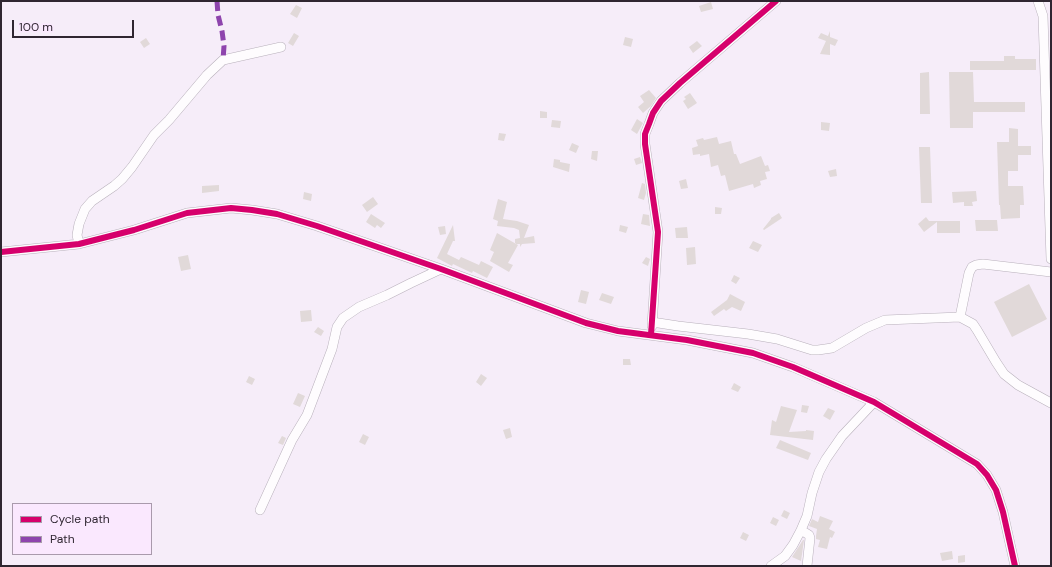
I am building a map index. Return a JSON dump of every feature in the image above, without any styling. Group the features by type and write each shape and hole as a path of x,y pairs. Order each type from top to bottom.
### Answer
{"street":[{"path":"652,335 658,232 646,144 646,134 653,113 661,101 776,1"},
{"path":"1038,1 1043,16 1051,260"},
{"path":"79,244 77,235 84,209 92,201 114,186 132,168 154,135 169,120 207,75 223,60 281,47"},
{"path":"1,252 79,244 134,230 187,213 231,208 277,214 317,226 441,269 586,323 618,331 652,335 753,353 793,367 874,402 977,464 988,475 996,490 1003,512 1015,566"},
{"path":"960,317 969,273 976,265 983,264 1051,272"},
{"path":"260,510 292,440 307,415 332,349 337,327 343,318 359,307 441,269"},
{"path":"652,322 748,334 777,339 804,348 818,350 832,348 866,328 885,320 960,317 973,324 1004,374 1051,403"},
{"path":"772,566 785,556 801,530 807,516 812,493 819,472 842,436 874,402"},
{"path":"801,530 809,535 810,538 807,566"}],"building":[{"path":"711,2 713,9 701,12 699,6"},
{"path":"296,5 302,8 297,18 290,14"},
{"path":"830,31 830,37 838,40 835,46 830,44 830,55 820,54 826,41 818,38 821,33 828,36"},
{"path":"294,33 299,36 293,46 288,43"},
{"path":"625,37 633,39 631,47 623,45"},
{"path":"146,38 150,44 144,48 140,42"},
{"path":"697,41 702,46 693,53 689,47"},
{"path":"1004,56 1015,56 1015,59 1036,59 1036,70 970,70 970,61 1004,61"},
{"path":"929,72 930,114 920,114 920,73"},
{"path":"949,72 973,72 974,102 1025,102 1025,112 973,112 973,128 950,128"},
{"path":"649,90 656,98 651,106 643,113 638,107 644,102 640,96"},
{"path":"690,93 697,103 688,109 683,101 686,99 684,97"},
{"path":"540,111 547,112 547,118 540,118"},
{"path":"637,119 643,123 637,134 631,130"},
{"path":"552,120 561,121 560,128 551,127"},
{"path":"821,122 830,123 829,131 821,130"},
{"path":"1009,128 1018,129 1018,146 1031,146 1031,155 1018,155 1018,171 1008,171 1008,186 1023,186 1024,205 1020,205 1020,218 1001,219 999,205 997,142 1009,142"},
{"path":"499,133 506,134 504,141 498,140"},
{"path":"717,137 719,144 731,141 734,154 736,154 740,164 761,156 765,166 768,165 770,171 765,172 767,179 760,181 761,185 754,188 753,184 729,191 725,175 721,176 718,165 711,167 709,154 700,156 700,154 693,155 692,148 698,146 696,140"},
{"path":"572,143 579,146 576,153 569,150"},
{"path":"919,147 930,147 932,203 921,203"},
{"path":"592,151 598,151 597,161 591,159"},
{"path":"640,157 642,163 636,165 634,159"},
{"path":"554,159 570,164 569,172 553,167"},
{"path":"836,169 837,176 830,177 828,171"},
{"path":"686,179 688,188 681,189 679,181"},
{"path":"642,183 645,184 646,193 644,200 638,198"},
{"path":"219,185 219,191 202,193 202,186"},
{"path":"976,191 977,201 972,202 973,206 964,206 964,202 953,203 952,192"},
{"path":"304,192 312,194 311,201 303,199"},
{"path":"373,197 378,204 367,212 362,205"},
{"path":"498,199 507,202 503,219 529,225 524,238 534,236 535,243 522,244 520,247 520,244 515,244 515,239 520,238 519,230 497,226 498,221 493,219"},
{"path":"715,207 722,208 721,214 715,214"},
{"path":"779,213 782,218 764,230 763,229 771,218"},
{"path":"371,214 385,223 381,228 377,225 375,228 366,222"},
{"path":"643,214 649,215 650,226 641,224"},
{"path":"926,217 929,221 960,221 960,233 937,233 937,222 924,232 918,224"},
{"path":"975,220 997,220 998,231 976,231"},
{"path":"453,225 455,241 453,241 447,254 459,260 461,257 479,265 481,261 493,267 487,278 453,264 452,266 437,258"},
{"path":"620,225 628,227 626,233 619,231"},
{"path":"445,226 446,234 440,235 438,227"},
{"path":"687,227 688,238 676,238 675,228"},
{"path":"497,233 518,245 508,263 513,265 509,272 490,261 494,252 490,250"},
{"path":"753,241 762,245 758,252 749,248"},
{"path":"695,247 696,264 687,265 686,248"},
{"path":"188,255 191,269 181,271 178,257"},
{"path":"646,257 650,259 648,266 642,263"},
{"path":"734,275 740,278 736,284 731,281"},
{"path":"1029,284 1047,319 1012,337 994,302"},
{"path":"581,290 589,292 586,304 578,302"},
{"path":"602,293 614,297 611,304 599,300"},
{"path":"730,294 745,302 741,311 732,307 726,311 724,309 714,316 711,312 727,300"},
{"path":"311,310 312,321 301,322 300,311"},
{"path":"318,327 324,331 321,336 314,332"},
{"path":"623,359 630,359 631,365 623,365"},
{"path":"481,374 487,378 481,386 476,382"},
{"path":"249,376 255,379 252,385 246,382"},
{"path":"734,383 741,387 738,392 731,389"},
{"path":"298,393 305,396 300,407 293,404"},
{"path":"802,405 809,406 807,413 801,412"},
{"path":"781,406 797,410 789,432 806,430 814,431 813,440 770,435 772,420 776,422"},
{"path":"828,408 835,411 830,420 823,416"},
{"path":"510,428 512,437 506,439 503,430"},
{"path":"363,434 369,437 365,445 359,442"},
{"path":"282,436 286,438 283,445 278,443"},
{"path":"780,440 811,453 808,460 776,448"},
{"path":"784,510 790,513 787,519 781,516"},
{"path":"820,516 833,521 829,529 835,532 832,538 830,537 827,549 818,547 820,540 816,539 817,529 809,526 812,519 818,522"},
{"path":"773,517 779,520 776,526 770,523"},
{"path":"743,532 749,535 746,541 740,538"},
{"path":"804,540 801,561 792,557"},
{"path":"952,551 953,559 942,561 940,553"},
{"path":"965,555 965,562 958,563 958,556"}],"marked path":[{"path":"217,1 224,46 223,60"}],"cycle path":[{"path":"651,335 658,232 645,144 645,134 653,113 661,101 776,1"},
{"path":"1,252 79,244 134,230 187,213 231,208 252,210 277,214 317,226 441,269 586,323 618,331 687,340 753,353 793,367 874,402 977,464 987,475 996,490 1003,512 1015,566"}]}
